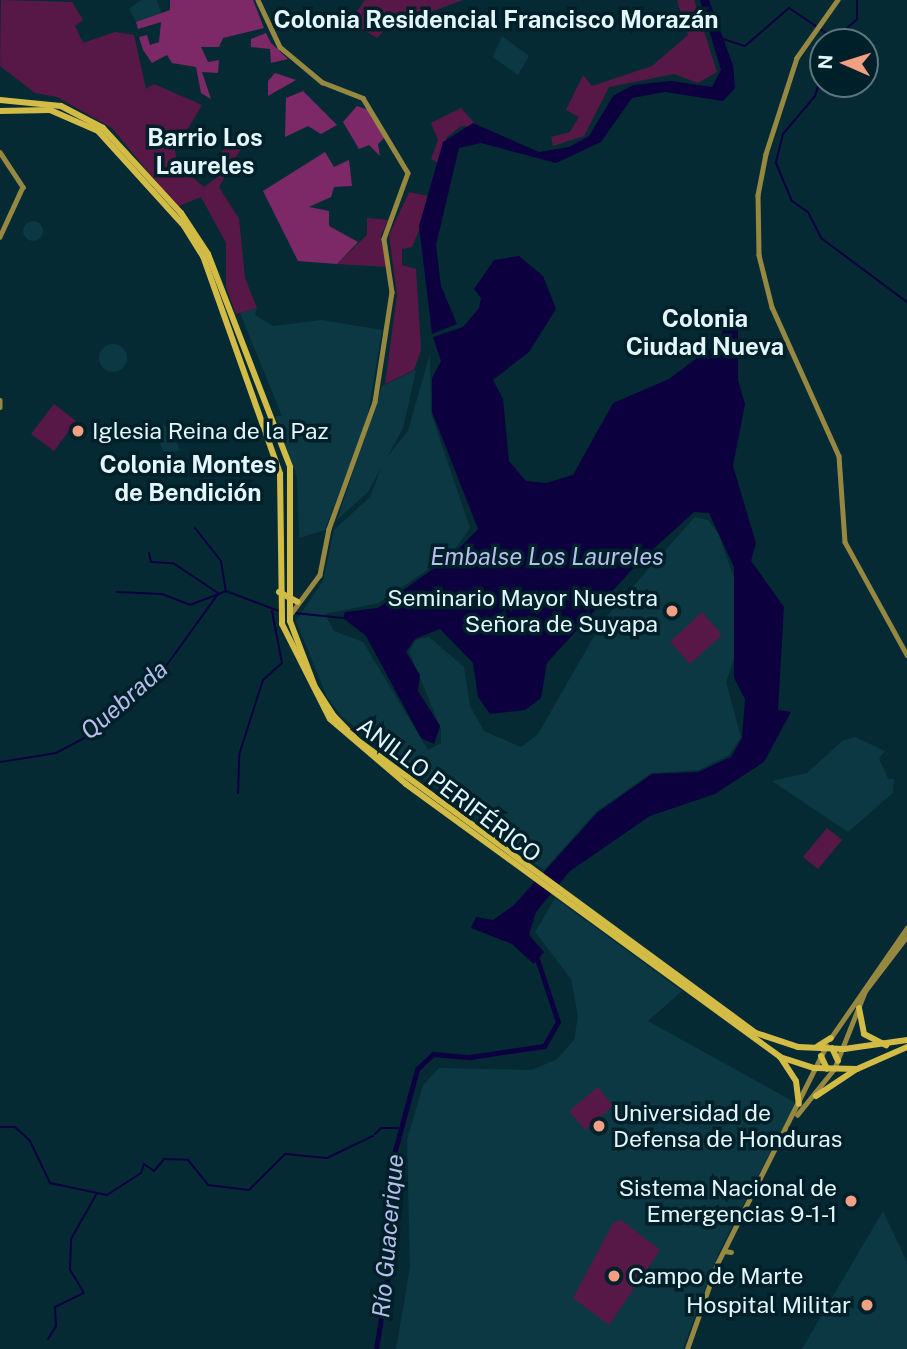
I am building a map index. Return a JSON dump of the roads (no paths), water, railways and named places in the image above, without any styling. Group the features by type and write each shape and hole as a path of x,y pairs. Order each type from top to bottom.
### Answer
{"highway":[{"name":"ANILLO PERIFÉRICO","path":"0,100 44,102 95,123 195,232 287,459 293,524 288,589 290,621 315,687 334,716 527,869"},
{"name":"ANILLO PERIFÉRICO","path":"0,111 50,110 91,127 192,236 276,455 282,520 278,587 289,644 330,719 393,774 756,1033 810,1047 844,1049 891,1046 907,1040"},
{"path":"282,520 293,524"},
{"path":"278,587 288,602 300,600"},
{"name":"ANILLO PERIFÉRICO","path":"571,901 779,1057 814,1068 857,1069 907,1047"},
{"path":"859,1008 864,1034 891,1046"},
{"path":"810,1047 831,1038"},
{"path":"829,1048 838,1061"},
{"path":"821,1056 831,1069"},
{"path":"779,1057 796,1081 799,1104"},
{"path":"816,1096 857,1069"}],"main road":[{"path":"258,0 280,47 326,85 363,98 408,173 384,239 392,292 375,402 329,529 320,575 300,600 290,621"},
{"path":"838,0 797,58 766,153 757,237 772,307 839,456 843,526 847,546 906,651"},
{"path":"0,152 23,187 0,237"},
{"path":"843,526 906,651"},
{"path":"288,589 300,600"},
{"path":"797,1115 814,1068 829,1048 831,1038 907,928"},
{"path":"687,1349 695,1320 724,1251 797,1115 816,1096 838,1061 859,1008 907,936"},
{"path":"842,1022 845,1029 853,1024"},
{"path":"724,1251 731,1252"}],"water":[{"path":"700,0 709,0 733,65 735,88 723,101 665,92 632,98 601,142 556,163 481,143 459,148 436,245 441,286 457,324 432,334 419,226 443,142 473,123 539,152 569,147 589,136 613,96 633,85 671,81 712,87 721,70"},
{"name":"Embalse Los Laureles","path":"519,256 543,276 556,309 529,352 493,380 503,399 509,461 526,481 546,483 573,475 613,403 669,379 709,349 716,358 722,332 728,324 738,327 738,380 745,404 733,466 756,543 751,561 784,607 778,710 791,712 764,762 715,794 650,816 570,871 536,912 529,935 544,952 534,964 512,944 471,928 476,917 493,920 513,906 598,812 652,774 698,772 731,757 742,738 745,699 734,678 734,567 709,513 694,512 638,563 547,663 541,698 525,710 490,714 478,697 473,663 440,629 415,639 406,652 420,675 418,691 440,726 434,744 421,738 366,636 343,618 345,612 378,608 454,554 478,529 432,412 432,378 441,361 433,337 463,327 479,308 481,298 474,289 494,260"}],"waterway":[{"path":"720,38 745,46 789,8 835,39 857,19 857,0"},
{"path":"813,98 783,134 776,163 792,201 808,212 821,238 907,302"},
{"path":"195,528 221,561 226,591"},
{"path":"149,553 151,562 173,563 218,593"},
{"path":"117,592 162,594 190,605 226,591 279,611"},
{"name":"Quebrada","path":"0,762 56,753 88,736 161,673 218,594"},
{"path":"238,793 239,755 263,680 282,663 272,611"},
{"path":"295,613 343,618"},
{"name":"Río Guacerique","path":"376,1349 388,1274 391,1165 417,1069 433,1054 470,1057 544,1046 558,1022 535,953"},
{"name":"Quebrada","path":"0,1127 15,1127 30,1141 50,1183 107,1195 141,1173 144,1164 154,1171 164,1159 188,1160 208,1185 249,1190 285,1154 327,1158 373,1136"},
{"name":"Quebrada","path":"375,1134 381,1128 398,1128"},
{"name":"Quebrada","path":"48,1339 56,1326 55,1307 84,1293 70,1270 71,1239 97,1193"}],"place":[{"name":"Iglesia Reina de la Paz","path":"78,431"},
{"name":"Seminario Mayor Nuestra Señora de Suyapa","path":"672,611"},
{"name":"Universidad de Defensa de Honduras","path":"599,1126"},
{"name":"Sistema Nacional de Emergencias 9-1-1","path":"851,1201"},
{"name":"Campo de Marte","path":"614,1276"},
{"name":"Hospital Militar","path":"867,1305"}],"district":[{"name":"Colonia Residencial Francisco Morazán","path":"496,20"},
{"name":"Barrio Los Laureles","path":"205,152"},
{"name":"Colonia Ciudad Nueva","path":"705,333"},
{"name":"Colonia Montes de Bendición","path":"188,479"}]}
